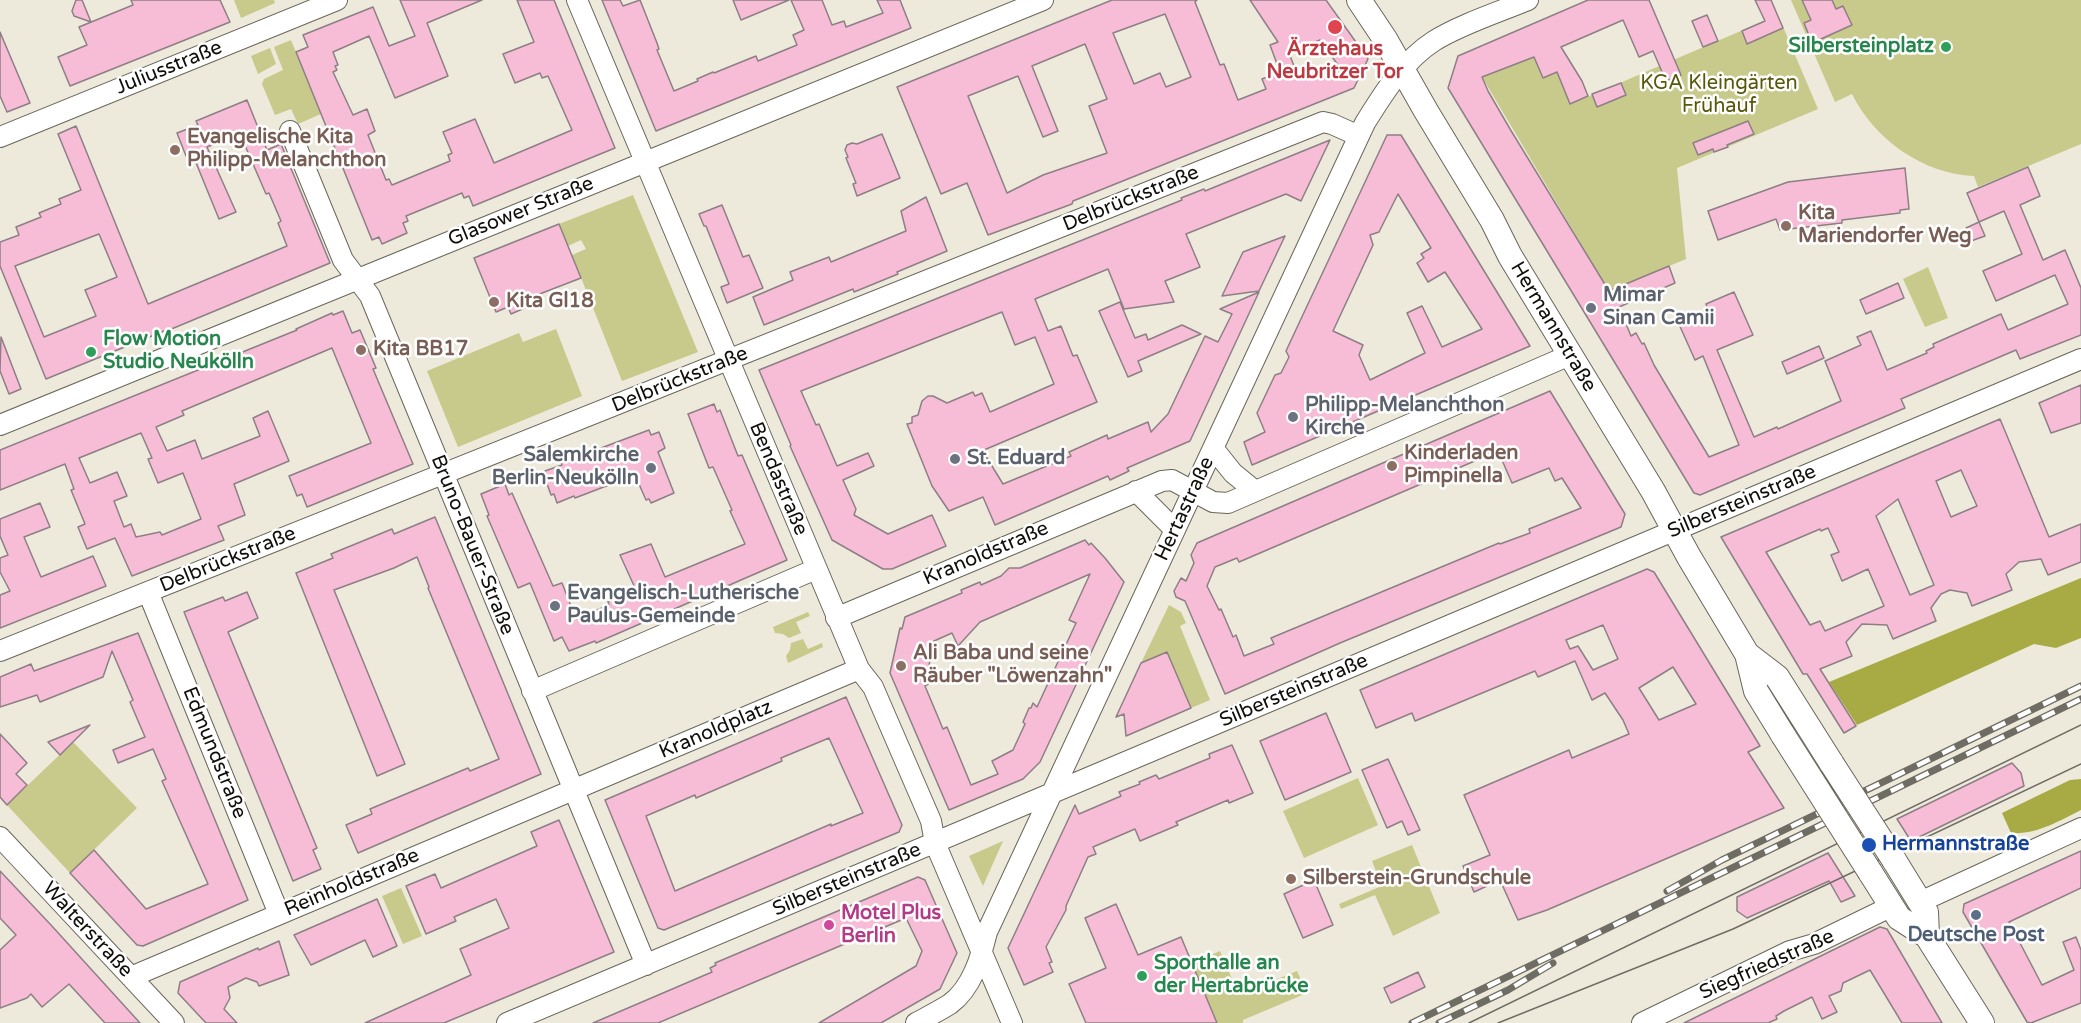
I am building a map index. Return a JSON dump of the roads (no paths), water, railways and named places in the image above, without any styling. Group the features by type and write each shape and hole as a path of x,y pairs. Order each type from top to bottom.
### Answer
{"main road":[{"name":"Hermannstraße","path":"1359,0 1385,39 1492,220 1510,256 1748,654 1756,691 1899,918 1927,936 1982,1023"},
{"name":"Hermannstraße","path":"1748,654 1777,677 1894,860 1926,912 1927,936"}],"street":[{"name":"Juliusstraße","path":"0,136 337,0"},
{"name":"Bendastraße","path":"577,0 836,618 858,669 873,687 931,821 935,843 1012,1023"},
{"name":"Glasower Straße","path":"0,425 1043,0"},
{"name":"Hertastraße","path":"916,1023 950,1004 960,995 982,956 987,932 1359,136 1380,100 1403,70 1434,41 1528,0"},
{"name":"Delbrückstraße","path":"0,651 1323,122 1359,136"},
{"name":"Bruno-Bauer-Straße","path":"290,131 343,260 370,296 645,965"},
{"name":"Kranoldstraße","path":"836,618 1136,491 1168,480 1213,502 1228,503 1570,355"},
{"name":"Silbersteinstraße","path":"507,1023 2081,359"},
{"path":"1213,448 1233,473 1255,491"},
{"path":"1136,491 1175,530"},
{"path":"532,691 816,569"},
{"name":"Edmundstraße","path":"148,592 279,914"},
{"name":"Kranoldplatz","path":"572,789 598,781 858,669"},
{"name":"Reinholdstraße","path":"131,977 572,789"},
{"path":"1920,902 2081,828"},
{"name":"Walterstraße","path":"0,837 174,1023"},
{"name":"Siegfriedstraße","path":"1642,1023 1790,951 1814,944 1892,906"}],"tram line":[{"path":"1469,1023 2081,725"},
{"path":"1498,1023 1733,929 2081,764"}],"railway":[{"path":"1667,891 1722,860 2081,686"},
{"path":"1412,1023 2081,699"},
{"path":"1439,1023 1508,990 1553,963"}],"place":[{"name":"Ärztehaus Neubritzer Tor","path":"1335,27"},
{"name":"Silbersteinplatz","path":"1946,47"},
{"name":"Evangelische Kita Philipp-Melanchthon","path":"175,150"},
{"name":"Kita Mariendorfer Weg","path":"1786,226"},
{"name":"Kita Gl18","path":"494,302"},
{"name":"Mimar Sinan Camii","path":"1591,308"},
{"name":"Kita BB17","path":"361,350"},
{"name":"Flow Motion Studio Neukölln","path":"91,352"},
{"name":"Philipp-Melanchthon Kirche","path":"1293,417"},
{"name":"St. Eduard","path":"955,459"},
{"name":"Kinderladen Pimpinella","path":"1392,466"},
{"name":"Salemkirche Berlin-Neukölln","path":"651,468"},
{"name":"Evangelisch-Lutherische Paulus-Gemeinde","path":"555,606"},
{"name":"Ali Baba und seine Räuber \"Löwenzahn\"","path":"901,666"},
{"name":"Hermannstraße","path":"1869,845"},
{"name":"Silberstein-Grundschule","path":"1291,879"},
{"name":"Deutsche Post","path":"1976,915"},
{"name":"Motel Plus Berlin","path":"829,925"},
{"name":"Sporthalle an der Hertabrücke","path":"1142,976"}],"park label":[{"name":"KGA Kleingärten Frühauf","path":"1719,96"}]}
